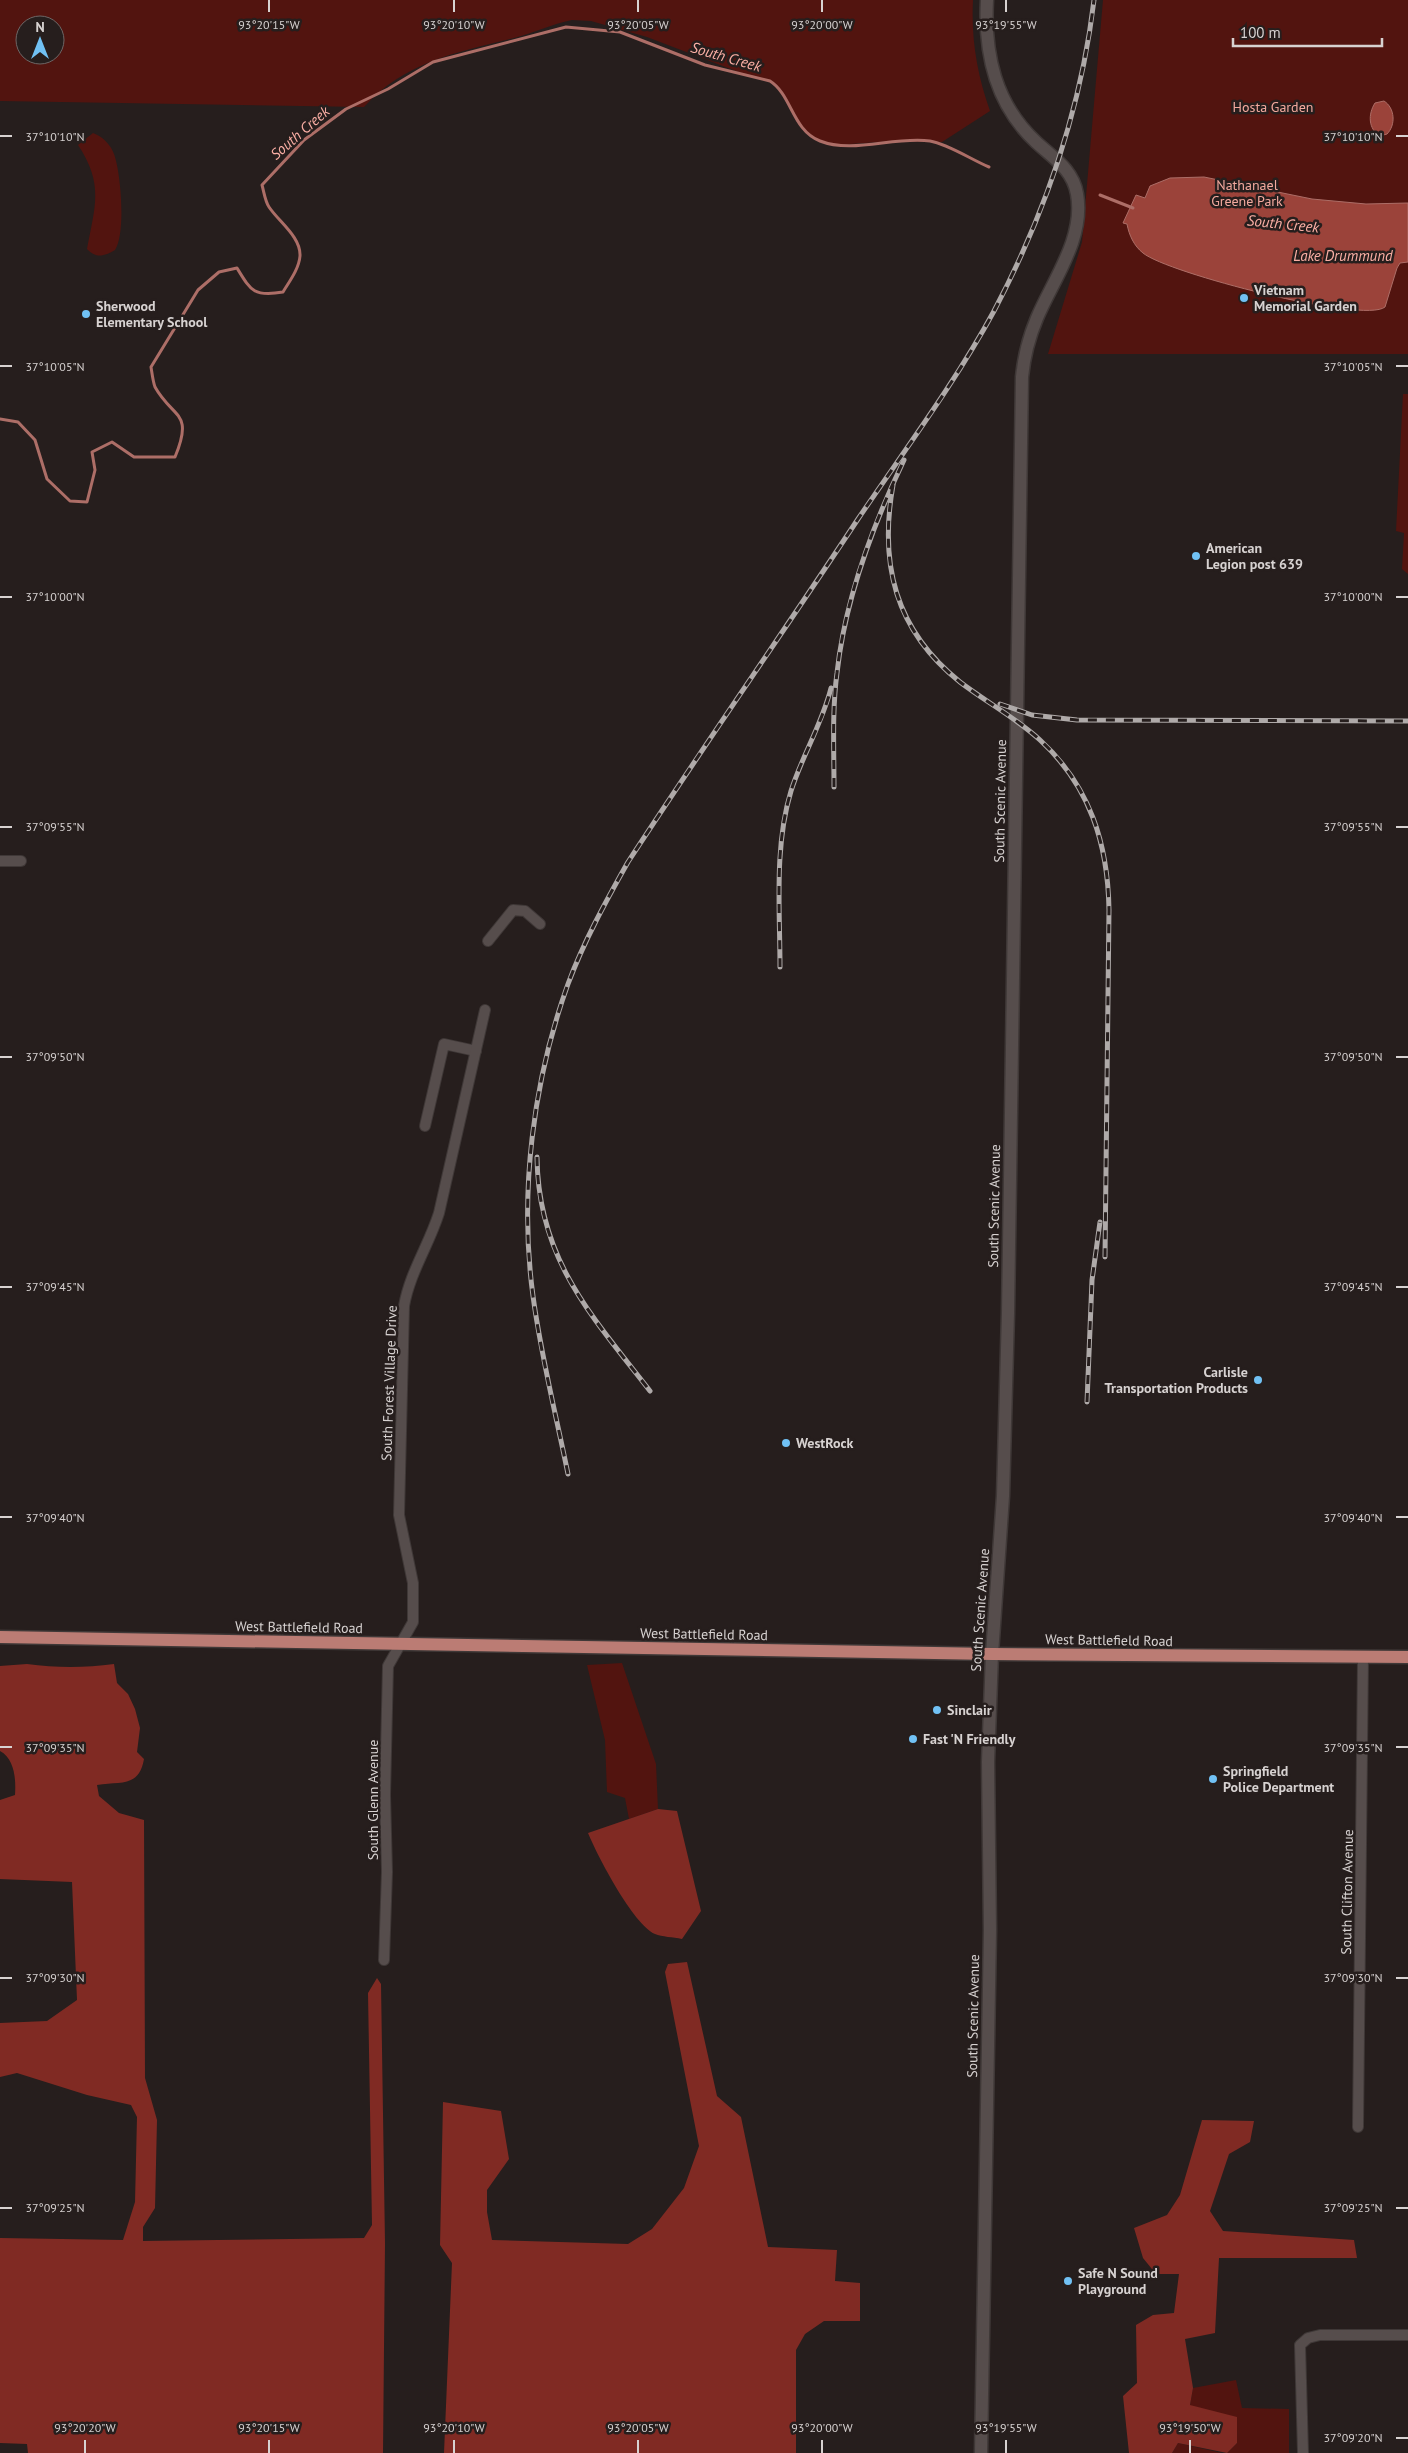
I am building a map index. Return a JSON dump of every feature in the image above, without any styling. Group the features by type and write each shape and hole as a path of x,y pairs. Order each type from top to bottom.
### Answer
{"main road":[{"name":"South Scenic Avenue","path":"981,2453 990,1930 988,1762 992,1654 1003,1496 1008,1313 1022,377 1028,344 1074,235 1078,207 1076,187 1070,176 1017,122 995,82 988,42 987,0"},
{"name":"West Battlefield Road","path":"0,1636 992,1654 1408,1657"}],"street":[{"path":"0,860 21,861"},
{"path":"488,941 513,910 525,911 540,924"},
{"name":"South Forest Village Drive","path":"401,1644 412,1622 414,1583 399,1515 404,1306 411,1276 437,1218 485,1010"},
{"path":"425,1126 444,1044 476,1051"},
{"name":"South Glenn Avenue","path":"384,1960 387,1872 385,1794 388,1666 401,1644"},
{"name":"South Clifton Avenue","path":"1358,2128 1363,1658"},
{"path":"1303,2453 1300,2345 1308,2338 1320,2335 1408,2335"}],"green space":[{"path":"0,0 973,0 973,29 976,56 990,111 942,142 893,141 836,145 819,141 806,132 796,120 778,86 770,81 749,76 647,37 591,21 572,20 433,61 396,79 364,107 0,101"},
{"name":"Nathanael Greene Park","path":"1103,0 1408,0 1408,354 1048,354 1082,242"},
{"path":"93,133 106,141 114,154 119,175 121,203 120,230 115,250 101,256 87,249 95,207 94,184 92,172 78,145"},
{"path":"1403,394 1408,394 1408,574 1402,569 1404,533 1396,531"},
{"path":"622,1663 656,1764 658,1809 629,1819 625,1798 607,1792 605,1740 587,1665"},
{"path":"1236,2380 1242,2408 1289,2409 1289,2453 1227,2453 1237,2443 1190,2405 1193,2388"},
{"path":"1178,2443 1222,2453 1172,2453"}],"shaded area":[{"path":"27,1664 70,1667 114,1664 117,1683 128,1694 135,1709 140,1728 137,1752 144,1759 138,1775 121,1783 97,1785 99,1796 119,1813 144,1820 145,2078 157,2120 155,2208 143,2227 143,2241 364,2238 372,2225 368,1993 377,1978 381,1984 385,2243 383,2453 28,2453 27,2444 0,2443 0,2238 123,2240 135,2202 137,2117 131,2105 87,2095 17,2073 0,2077 0,2023 47,2021 77,2000 72,1882 0,1879 0,1800 15,1795 15,1777 12,1764 0,1751 0,1666"},
{"path":"658,1809 677,1811 701,1911 682,1939 661,1936 646,1928 617,1889 588,1833"},
{"path":"687,1962 717,2096 741,2117 768,2247 837,2250 835,2281 860,2283 860,2321 824,2321 805,2334 796,2350 796,2453 444,2453 452,2263 440,2245 443,2102 501,2111 509,2159 487,2190 487,2212 492,2240 628,2244 652,2229 684,2188 699,2146 665,1972 668,1964"},
{"path":"1202,2120 1254,2121 1250,2142 1229,2154 1210,2211 1223,2231 1354,2240 1357,2258 1219,2258 1215,2333 1185,2339 1193,2388 1190,2405 1237,2417 1237,2443 1227,2453 1178,2443 1172,2453 1129,2453 1123,2396 1137,2383 1136,2325 1153,2315 1174,2313 1179,2274 1156,2274 1143,2258 1134,2228 1167,2215 1180,2195"}],"water":[{"path":"1384,101 1392,112 1393,121 1387,134 1380,136 1371,125 1370,116 1375,103"},
{"name":"Lake Drummund","path":"1204,177 1312,199 1366,204 1408,203 1408,262 1400,263 1397,268 1385,307 1370,310 1342,309 1265,294 1188,272 1159,262 1143,253 1132,240 1127,224 1123,223 1136,195 1145,198 1150,186 1170,178"}],"waterway":[{"name":"South Creek","path":"0,419 18,422 35,440 47,479 70,501 87,502 95,470 92,452 112,442 134,457 175,457 180,442 182,423 155,387 151,367 198,290 219,272 237,268 250,287 259,293 283,292 298,266 300,256 297,242 269,207 262,185 304,140 346,109 388,89 433,62 566,27 620,32 705,65 770,81 783,95 803,129 820,141 846,146 916,140 930,141 952,149 989,167"},
{"name":"South Creek","path":"1100,195 1133,208"}],"railway":[{"path":"568,1474 536,1318 529,1257 528,1217 532,1138 538,1098 546,1059 568,984 588,937 628,862 946,391 994,311 1029,237 1045,199 1058,160 1080,81 1094,0"},
{"path":"834,787 834,701 846,618 861,564 881,511 904,460"},
{"path":"893,485 888,542 897,594 907,618 920,640 938,662 960,682 1011,717 1040,740 1057,758 1072,777 1084,797 1100,839 1105,862 1109,910 1105,1257"},
{"path":"780,967 779,879 782,834 786,812 791,791 831,688"},
{"path":"1000,704 1032,715 1077,720 1408,721"},
{"path":"537,1157 540,1193 547,1226 558,1256 572,1284 589,1310 650,1391"},
{"path":"1087,1402 1092,1280 1100,1222"}],"place":[{"name":"Vietnam Memorial Garden","path":"1244,298"},
{"name":"Sherwood Elementary School","path":"86,314"},
{"name":"American Legion post 639","path":"1196,556"},
{"name":"Carlisle Transportation Products","path":"1258,1380"},
{"name":"WestRock","path":"786,1443"},
{"name":"Sinclair","path":"937,1710"},
{"name":"Fast 'N Friendly","path":"913,1739"},
{"name":"Springfield Police Department","path":"1213,1779"},
{"name":"Safe N Sound Playground","path":"1068,2281"}],"park label":[{"name":"Hosta Garden","path":"1273,107"}]}
